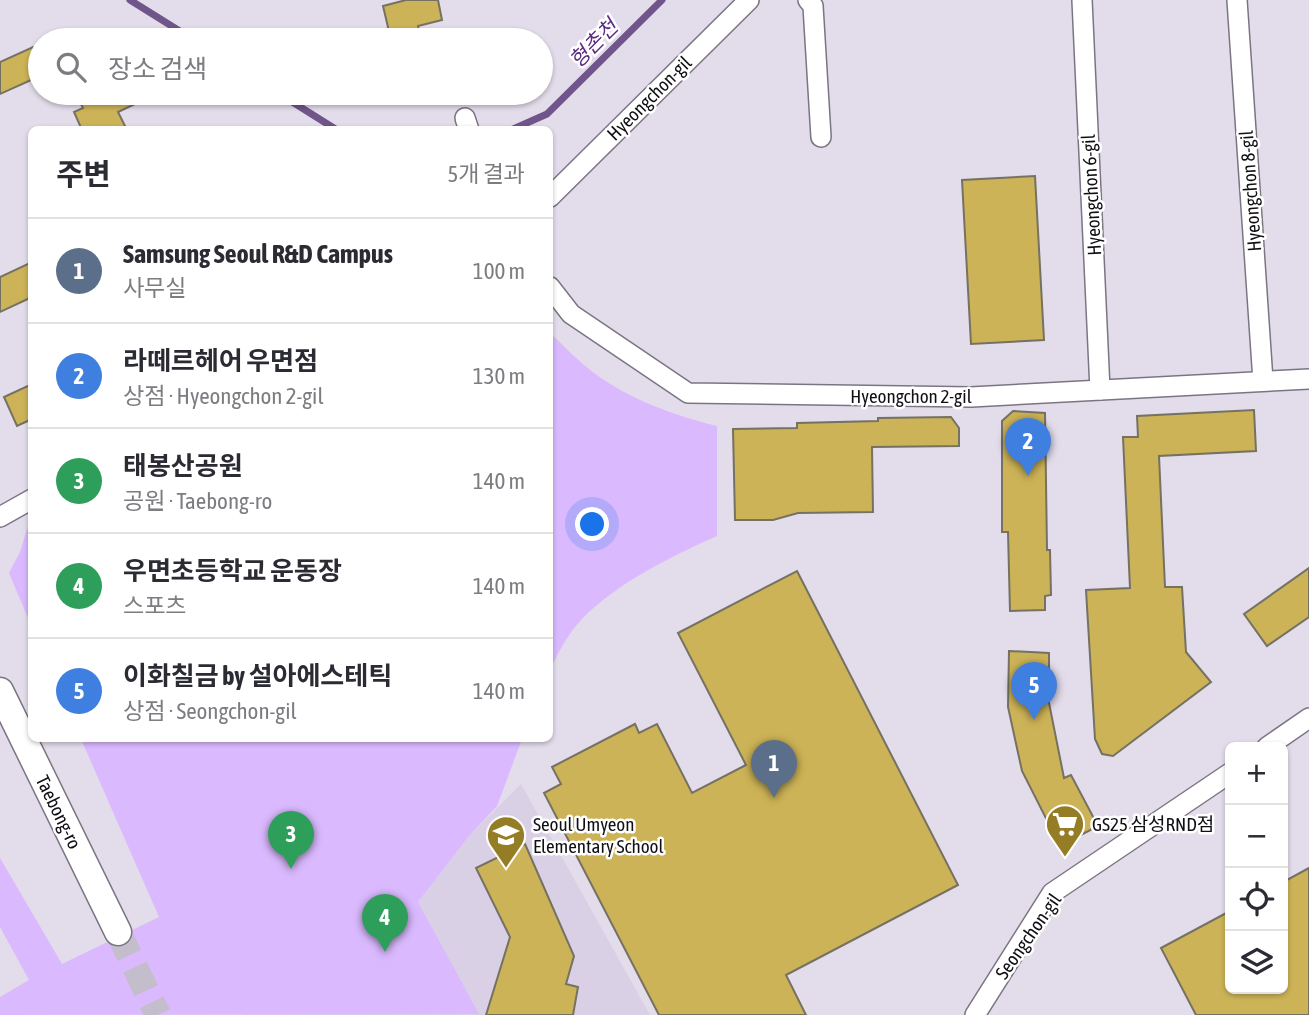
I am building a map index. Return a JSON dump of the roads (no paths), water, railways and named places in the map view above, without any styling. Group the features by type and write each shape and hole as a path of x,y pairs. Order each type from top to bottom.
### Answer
{"street":[{"name":"Hyeongchon-gil","path":"553,194 749,0"},
{"path":"808,0 813,6 821,137"},
{"name":"Hyeongchon 6-gil","path":"1082,0 1100,390"},
{"name":"Hyeongchon 8-gil","path":"1237,0 1263,381"},
{"name":"Hyeongchon 2-gil","path":"553,291 571,314 688,393 971,397 1309,379"},
{"path":"0,517 28,501"},
{"name":"Taebong-ro","path":"0,691 118,932"},
{"path":"1274,742 1309,719"},
{"name":"Seongchon-gil","path":"975,1015 1052,894 1225,776"}],"waterway":[{"name":"형촌천","path":"130,0 175,28"},
{"name":"형촌천","path":"520,126 547,114 662,0"},
{"name":"형촌천","path":"297,105 331,126"}],"tunnel":[{"path":"118,932 158,1015"}],"place":[{"name":"라떼르헤어 우면점","path":"1028,476"},
{"name":"이화칠금 by 설아에스테틱","path":"1034,720"},
{"name":"Samsung Seoul R&D Campus","path":"774,798"},
{"name":"GS25 삼성RND점","path":"1065,858"},
{"name":"태봉산공원","path":"291,869"},
{"name":"Seoul Umyeon Elementary School","path":"506,869"},
{"name":"우면초등학교 운동장","path":"385,952"}]}
